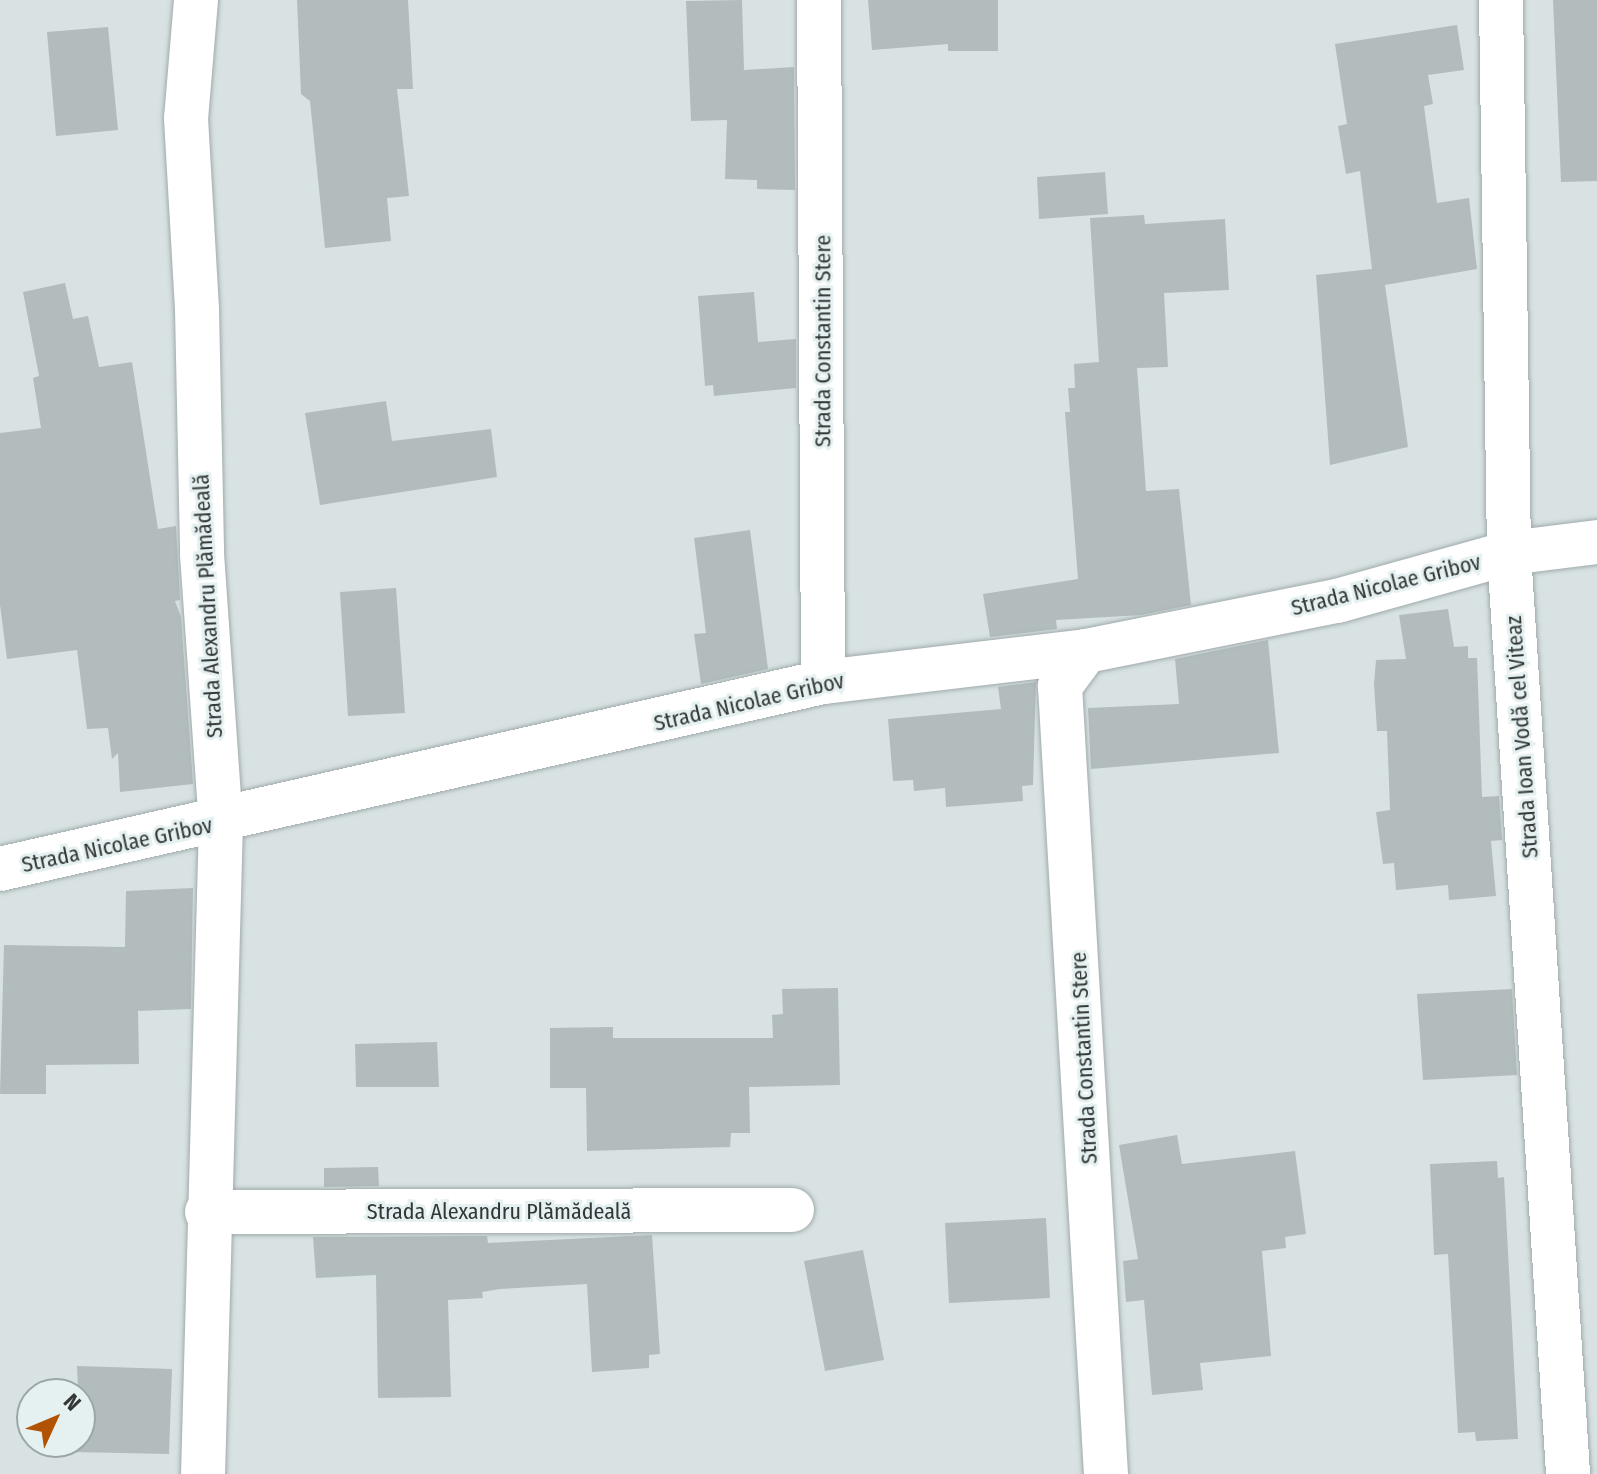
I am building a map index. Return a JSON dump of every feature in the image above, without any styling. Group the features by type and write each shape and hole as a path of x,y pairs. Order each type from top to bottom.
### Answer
{"street":[{"name":"Strada Alexandru Plămădeală","path":"196,0 186,118 197,309 202,554 221,823 207,1212 203,1474"},
{"name":"Strada Constantin Stere","path":"819,0 823,682"},
{"name":"Strada Ioan Vodă cel Viteaz","path":"1501,0 1509,553 1568,1474"},
{"name":"Strada Nicolae Gribov","path":"0,869 221,823 823,682 1086,651 1337,601 1509,553 1597,542"},
{"name":"Strada Constantin Stere","path":"1086,651 1060,686 1106,1474"},
{"name":"Strada Alexandru Plămădeală","path":"207,1212 792,1210"}],"building":[{"path":"297,0 408,0 413,89 397,89 409,196 387,198 391,241 325,248 310,101 301,94"},
{"path":"742,0 744,70 794,67 795,190 757,189 757,180 725,179 727,120 691,121 686,1"},
{"path":"868,0 998,0 998,51 948,51 948,44 872,50"},
{"path":"1553,0 1597,0 1597,181 1561,182"},
{"path":"1457,25 1464,70 1428,75 1433,104 1424,106 1437,203 1469,198 1477,269 1385,285 1408,447 1330,465 1316,275 1372,269 1360,171 1346,174 1338,126 1347,124 1335,44"},
{"path":"108,27 118,130 56,136 47,32"},
{"path":"1105,172 1108,214 1039,219 1037,177"},
{"path":"1144,215 1145,224 1225,219 1229,290 1164,293 1168,367 1137,368 1146,491 1179,489 1191,605 1141,615 1056,620 1057,629 990,637 983,594 1078,579 1065,412 1070,412 1068,388 1075,388 1074,364 1099,362 1090,218"},
{"path":"65,283 73,319 88,316 99,367 132,362 158,529 176,526 180,600 175,601 181,617 193,784 120,792 118,753 112,759 108,728 87,729 77,650 7,659 0,605 0,433 41,428 33,378 39,376 23,292"},
{"path":"754,292 758,342 796,339 796,388 714,396 713,385 705,386 698,296"},
{"path":"386,401 392,441 491,429 497,477 320,505 305,413"},
{"path":"750,530 768,669 701,684 694,634 706,633 694,538"},
{"path":"396,588 405,713 348,716 340,592"},
{"path":"1448,609 1454,647 1468,646 1468,658 1477,658 1482,797 1499,796 1502,840 1491,841 1496,896 1449,900 1448,885 1396,890 1394,863 1383,864 1376,812 1390,810 1387,731 1377,731 1374,684 1376,660 1406,659 1399,615"},
{"path":"1268,640 1279,753 1091,769 1088,708 1179,704 1175,659"},
{"path":"1036,682 1033,785 1022,786 1023,801 946,807 945,788 914,791 913,780 893,781 888,719 1001,709 998,687"},
{"path":"193,888 191,1009 138,1011 139,1064 46,1065 46,1094 0,1094 4,945 125,947 126,891"},
{"path":"838,988 840,1085 749,1087 750,1133 731,1133 730,1147 587,1151 586,1088 550,1088 550,1028 613,1027 613,1038 773,1038 772,1015 783,1014 782,989"},
{"path":"1512,989 1517,1075 1423,1080 1417,994"},
{"path":"437,1042 439,1087 356,1087 355,1044"},
{"path":"1177,1135 1182,1164 1295,1151 1306,1234 1285,1237 1286,1248 1262,1251 1271,1356 1200,1363 1203,1390 1152,1395 1144,1300 1126,1302 1123,1261 1138,1259 1119,1145"},
{"path":"1497,1161 1498,1178 1504,1177 1518,1439 1476,1441 1475,1432 1458,1433 1448,1254 1434,1255 1430,1164"},
{"path":"378,1167 379,1186 324,1187 324,1168"},
{"path":"1046,1218 1050,1298 949,1303 945,1223"},
{"path":"652,1235 660,1354 649,1355 649,1368 592,1372 587,1284 500,1289 482,1292 483,1298 448,1300 451,1397 378,1398 376,1275 316,1278 313,1237 487,1236 488,1243"},
{"path":"863,1250 884,1360 825,1371 804,1261"},
{"path":"77,1366 172,1369 169,1454 96,1452 96,1378 77,1378"}]}
